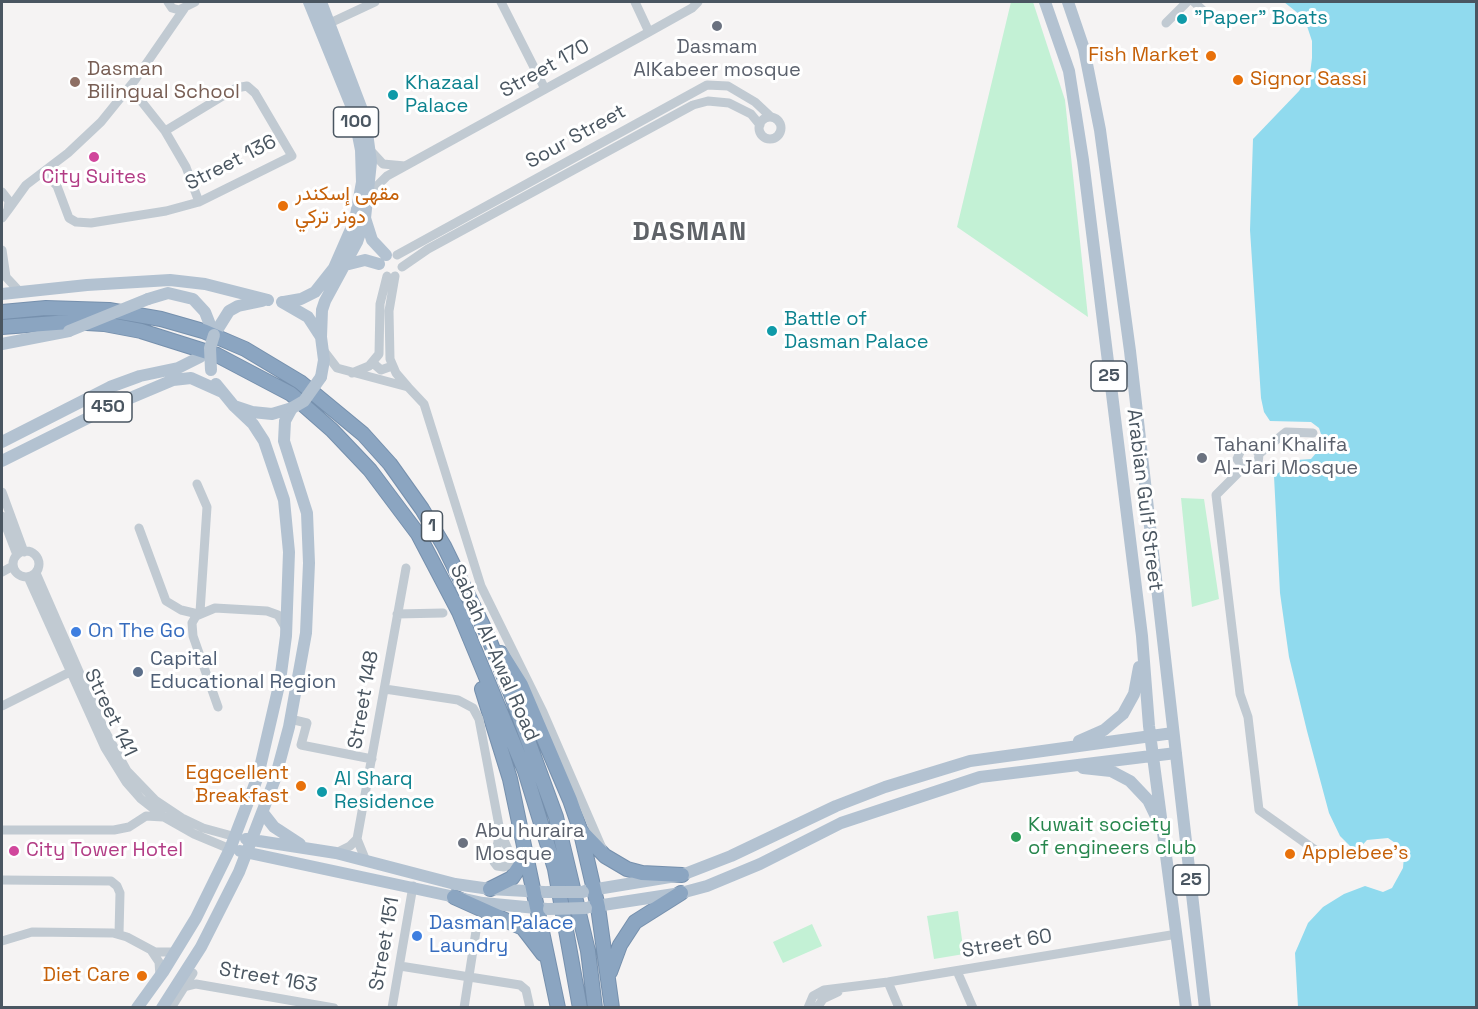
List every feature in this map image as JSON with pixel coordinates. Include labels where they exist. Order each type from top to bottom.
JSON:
[{"type":"highway","name":"Sabah Al-Awal Road","points":[[2,312],[77,308],[161,319],[211,334],[282,370],[319,395],[363,434],[400,478],[444,546],[486,632],[556,817],[588,951],[595,1008]]},
{"type":"highway","name":"Sabah Al-Awal Road","points":[[2,327],[69,322],[104,324],[130,328],[217,355],[291,394],[332,430],[370,470],[418,534],[459,612],[525,771],[555,869],[580,1008]]},
{"type":"highway","points":[[459,612],[510,780],[525,845],[541,892],[548,964],[558,1008]]},
{"type":"highway","points":[[486,632],[521,686],[579,827],[592,907],[609,974],[612,1008]]},
{"type":"highway","points":[[579,827],[584,817],[583,807]]},
{"type":"highway","points":[[579,827],[605,856],[627,869],[642,873],[682,875]]},
{"type":"highway","points":[[489,889],[505,883],[518,871],[525,845]]},
{"type":"highway","points":[[609,974],[620,945],[635,922],[681,893]]},
{"type":"highway","points":[[454,897],[523,928],[537,943],[548,964]]},
{"type":"main road","name":"100","points":[[234,406],[220,391],[211,370],[210,348],[214,335],[224,318],[238,306],[268,300],[284,302],[301,299],[315,292],[334,268],[355,220],[362,182],[360,138],[353,110],[309,2]]},
{"type":"main road","name":"100","points":[[292,408],[304,400],[321,377],[322,310],[365,218],[369,194],[370,150],[366,118],[321,2]]},
{"type":"main road","name":"Arabian Gulf Street","points":[[1045,2],[1069,72],[1083,160],[1142,636],[1153,755],[1166,839],[1186,1008]]},
{"type":"main road","name":"Arabian Gulf Street","points":[[1068,2],[1089,73],[1104,158],[1133,371],[1203,1008]]},
{"type":"main road","points":[[1083,160],[1091,151],[1099,152],[1104,158]]},
{"type":"main road","points":[[365,218],[372,240],[387,258]]},
{"type":"main road","points":[[345,265],[387,258]]},
{"type":"main road","points":[[2,294],[170,280],[205,284],[268,300]]},
{"type":"main road","points":[[2,344],[69,331],[168,293],[193,299],[205,312],[214,335]]},
{"type":"main road","name":"100","points":[[284,302],[308,317],[322,344]]},
{"type":"main road","name":"450","points":[[2,442],[120,382],[178,368],[200,357],[210,348]]},
{"type":"main road","name":"450","points":[[2,461],[116,404],[173,380],[191,378],[220,391]]},
{"type":"main road","points":[[234,406],[252,412],[272,414],[292,408]]},
{"type":"main road","points":[[137,1008],[176,952],[196,918],[236,837],[264,755],[278,694],[286,636],[288,531],[278,479],[264,441],[253,424],[234,406]]},
{"type":"main road","points":[[162,1008],[193,967],[253,840],[280,761],[290,720],[306,633],[309,562],[307,513],[284,441],[285,421],[292,408]]},
{"type":"main road","points":[[2,447],[18,439],[35,425]]},
{"type":"main road","points":[[1050,749],[1104,730],[1124,714],[1137,682],[1142,636]]},
{"type":"main road","points":[[236,837],[336,853],[455,884],[489,889],[541,892],[589,891],[682,875],[731,856],[836,806],[885,787],[970,761],[1173,733]]},
{"type":"main road","points":[[1046,767],[1051,766],[1055,758],[1050,749]]},
{"type":"main road","points":[[230,849],[413,886],[454,897],[544,909],[592,907],[681,893],[707,886],[760,864],[841,823],[980,777],[1061,765],[1176,753]]},
{"type":"main road","points":[[1061,765],[1111,771],[1124,777],[1148,800],[1166,839]]},
{"type":"main road","points":[[263,813],[274,827],[309,849]]},
{"type":"main road","points":[[196,918],[203,915],[210,918],[211,928]]},
{"type":"main road","points":[[1183,980],[1189,972],[1197,975],[1203,1008]]},
{"type":"street","points":[[2,223],[26,185],[90,134],[130,87],[184,9],[195,2]]},
{"type":"street","points":[[330,23],[375,2]]},
{"type":"street","points":[[501,2],[545,89]]},
{"type":"street","points":[[635,2],[649,32]]},
{"type":"street","name":"Street 170","points":[[369,194],[383,179],[649,32],[698,2]]},
{"type":"street","points":[[1166,23],[1187,2]]},
{"type":"street","points":[[1194,2],[1209,16]]},
{"type":"street","points":[[168,3],[174,9],[184,9]]},
{"type":"street","points":[[168,3],[171,30]]},
{"type":"street","name":"Sour Street","points":[[387,258],[707,85],[728,86],[755,102],[771,117]]},
{"type":"street","name":"Street 136","points":[[44,172],[59,191],[67,215],[76,222],[91,223],[199,202],[292,156],[255,93],[247,86],[236,88],[165,131]]},
{"type":"street","points":[[130,87],[165,131],[186,167],[199,202]]},
{"type":"street","name":"Sour Street","points":[[391,276],[428,249],[698,103],[729,103],[751,114],[760,125]]},
{"type":"street","points":[[771,117],[778,120],[781,133],[777,138],[768,139],[763,136],[760,125],[764,119],[771,117]]},
{"type":"street","points":[[370,150],[383,164],[407,165]]},
{"type":"street","points":[[6,214],[9,201],[2,192],[26,185]]},
{"type":"street","points":[[2,250],[6,277],[2,287]]},
{"type":"street","points":[[391,276],[381,272],[387,258],[402,260],[402,267]]},
{"type":"street","points":[[352,373],[373,363],[381,348],[380,304],[391,276]]},
{"type":"street","points":[[391,276],[389,311],[392,366],[424,404],[481,586],[543,712],[605,856]]},
{"type":"street","points":[[6,277],[20,291]]},
{"type":"street","points":[[322,344],[332,363],[352,373],[408,387]]},
{"type":"street","points":[[373,363],[381,370],[392,366]]},
{"type":"street","points":[[1313,433],[1286,432],[1259,454],[1258,464],[1254,468],[1243,468],[1216,495],[1240,694],[1248,717],[1259,810],[1318,852]]},
{"type":"street","points":[[1243,468],[1237,459],[1241,450],[1251,447],[1259,454]]},
{"type":"street","points":[[197,484],[207,507],[199,613],[192,623],[193,636],[218,707]]},
{"type":"street","points":[[2,492],[20,554],[13,566],[2,572]]},
{"type":"street","points":[[2,516],[20,554]]},
{"type":"street","points":[[140,528],[166,601],[181,610],[199,613],[215,608],[267,611],[281,618],[286,636]]},
{"type":"street","points":[[13,566],[18,575],[32,575],[39,564],[36,556],[20,554]]},
{"type":"street","name":"Street 148","points":[[357,839],[406,567]]},
{"type":"street","name":"Street 141","points":[[32,575],[70,672],[118,771],[141,799],[164,817],[194,834],[230,849]]},
{"type":"street","name":"Street 141","points":[[32,575],[105,731],[128,771],[155,800],[182,818],[203,828],[236,837]]},
{"type":"street","points":[[267,611],[281,605],[287,596]]},
{"type":"street","points":[[397,614],[443,613]]},
{"type":"street","points":[[2,706],[70,672]]},
{"type":"street","points":[[385,689],[458,700],[473,708],[479,719],[500,831]]},
{"type":"street","points":[[290,720],[307,723],[302,745],[372,759]]},
{"type":"street","points":[[141,799],[144,810],[142,818]]},
{"type":"street","points":[[2,830],[114,830],[129,827],[142,818],[152,815],[164,817]]},
{"type":"street","points":[[336,853],[346,849],[357,839],[366,861]]},
{"type":"street","points":[[2,880],[111,881],[120,893],[119,934]]},
{"type":"street","name":"Street 151","points":[[392,1008],[413,886]]},
{"type":"street","points":[[2,941],[32,932],[119,934],[163,954],[176,952]]},
{"type":"street","points":[[464,1008],[476,932]]},
{"type":"street","name":"Street 60","points":[[808,1008],[816,993],[829,989],[888,982],[1177,934]]},
{"type":"street","points":[[151,950],[159,962],[160,976]]},
{"type":"street","points":[[400,966],[520,985],[526,990],[530,1008]]},
{"type":"street","points":[[171,1008],[193,967]]},
{"type":"street","name":"Street 163","points":[[193,967],[196,984]]},
{"type":"street","points":[[957,971],[974,1008]]},
{"type":"street","points":[[888,982],[899,1008]]},
{"type":"street","name":"Street 163","points":[[184,987],[196,984],[288,1004],[334,1008]]},
{"type":"street","points":[[817,1008],[823,999],[843,989]]},
{"type":"green space","points":[[1011,2],[1033,2],[1065,100],[1088,317],[957,227]]},
{"type":"green space","points":[[1181,498],[1204,499],[1219,599],[1192,607]]},
{"type":"green space","points":[[958,911],[964,954],[934,959],[927,916]]},
{"type":"green space","points":[[812,924],[822,946],[783,963],[773,942]]},
{"type":"water","points":[[1284,2],[1476,2],[1476,1007],[1298,1007],[1295,953],[1308,923],[1323,907],[1344,894],[1365,886],[1383,892],[1392,888],[1403,868],[1404,856],[1398,845],[1388,838],[1367,840],[1356,852],[1340,836],[1329,813],[1289,657],[1280,593],[1274,476],[1297,460],[1311,459],[1322,446],[1319,428],[1311,422],[1270,421],[1264,412],[1261,398],[1250,230],[1253,139],[1299,91],[1310,74],[1312,58],[1312,41],[1307,26],[1299,14]]},
{"type":"place","name":"\"Paper\" Boats","points":[[1182,19]]},
{"type":"place","name":"Dasmam AlKabeer mosque","points":[[717,26]]},
{"type":"place","name":"Fish Market","points":[[1211,56]]},
{"type":"place","name":"Signor Sassi","points":[[1238,80]]},
{"type":"place","name":"Dasman Bilingual School","points":[[75,82]]},
{"type":"place","name":"Khazaal Palace","points":[[393,95]]},
{"type":"place","name":"City Suites","points":[[94,157]]},
{"type":"place","name":"مقهى إسكندر دونر تركي","points":[[283,206]]},
{"type":"place","name":"Battle of Dasman Palace","points":[[772,331]]},
{"type":"place","name":"Tahani Khalifa Al-Jari Mosque","points":[[1202,458]]},
{"type":"place","name":"On The Go","points":[[76,632]]},
{"type":"place","name":"Capital Educational Region","points":[[138,672]]},
{"type":"place","name":"Eggcellent Breakfast","points":[[301,786]]},
{"type":"place","name":"Al Sharq Residence","points":[[322,792]]},
{"type":"place","name":"Kuwait society of engineers club","points":[[1016,837]]},
{"type":"place","name":"Abu huraira Mosque","points":[[463,843]]},
{"type":"place","name":"City Tower Hotel","points":[[14,851]]},
{"type":"place","name":"Applebee's","points":[[1290,854]]},
{"type":"place","name":"Dasman Palace Laundry","points":[[417,936]]},
{"type":"place","name":"Diet Care","points":[[142,976]]},
{"type":"district","name":"DASMAN","points":[[690,233]]}]
